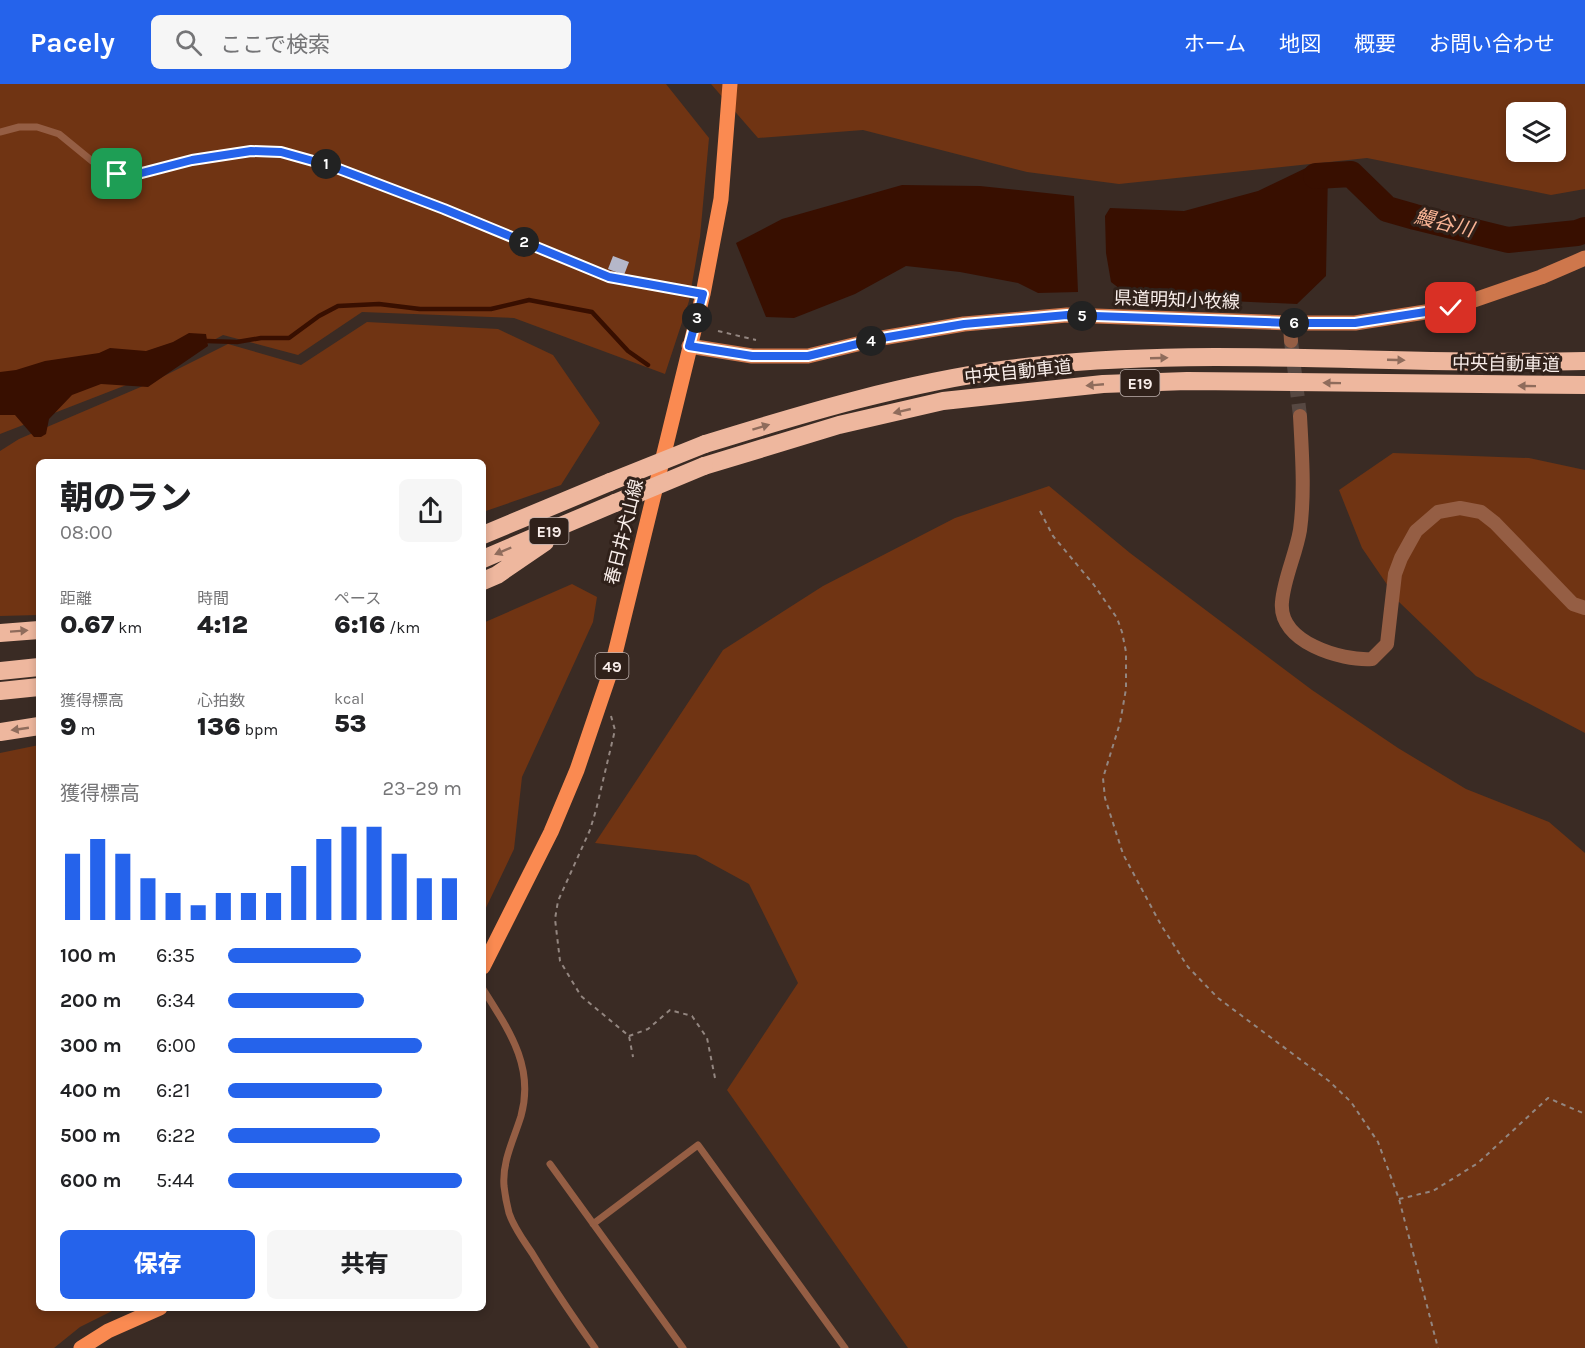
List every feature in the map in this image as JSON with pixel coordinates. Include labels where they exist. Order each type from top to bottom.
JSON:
[{"type":"highway","name":"中央自動車道","points":[[486,534],[705,444],[825,407],[927,382],[1010,369],[1185,357],[1585,361]]},
{"type":"highway","name":"中央自動車道","points":[[486,558],[704,466],[839,425],[943,401],[1092,385],[1187,381],[1585,385]]},
{"type":"highway","points":[[486,520],[586,478],[606,484]]},
{"type":"highway","points":[[486,580],[497,575],[573,521]]},
{"type":"highway","points":[[0,633],[36,630]]},
{"type":"highway","points":[[0,671],[36,667]]},
{"type":"highway","points":[[0,691],[36,687]]},
{"type":"highway","points":[[0,732],[36,726]]},
{"type":"main road","name":"春日井犬山線","points":[[486,961],[551,832],[577,770],[611,670],[703,294],[721,199],[730,84]]},
{"type":"main road","name":"県道明知小牧線","points":[[689,346],[752,356],[808,356],[882,338],[964,324],[1067,315],[1290,323],[1355,323],[1451,308],[1542,277],[1585,258]]},
{"type":"main road","points":[[81,1348],[108,1331],[153,1311]]},
{"type":"street","points":[[1290,323],[1291,341]]},
{"type":"street","points":[[1300,416],[1303,463],[1300,531],[1281,603],[1284,619],[1299,638],[1329,653],[1355,660],[1372,659],[1387,644],[1395,574],[1416,531],[1438,512],[1460,508],[1481,512],[1495,523],[1573,604],[1585,608]]},
{"type":"lane","points":[[0,132],[19,127],[37,127],[59,134],[92,161],[117,174],[134,175],[192,160],[251,151],[281,152],[331,166],[444,209],[609,277],[703,294]]},
{"type":"lane","points":[[486,994],[512,1035],[523,1067],[525,1096],[521,1115],[507,1153],[504,1185],[509,1213],[516,1229],[557,1295],[595,1348]]},
{"type":"lane","points":[[593,1224],[698,1145],[845,1348]]},
{"type":"lane","points":[[550,1164],[682,1348]]},
{"type":"path","points":[[1040,511],[1053,536],[1094,585],[1117,618],[1122,632],[1126,652],[1126,689],[1120,723],[1103,778],[1105,798],[1123,854],[1161,925],[1188,967],[1218,998],[1329,1081],[1351,1102],[1378,1142],[1399,1199],[1438,1348]]},
{"type":"path","points":[[597,712],[611,716],[615,730],[591,830],[558,901],[555,919],[560,961],[581,996],[629,1036],[633,1057]]},
{"type":"path","points":[[629,1036],[648,1029],[670,1010],[692,1016],[707,1038],[715,1078]]},
{"type":"path","points":[[1399,1199],[1433,1191],[1478,1163],[1548,1098],[1585,1114]]},
{"type":"shaded area","points":[[0,84],[666,84],[709,138],[700,237],[689,301],[665,374],[514,318],[362,312],[298,355],[223,335],[147,377],[0,434]]},
{"type":"shaded area","points":[[711,84],[1585,84],[1585,189],[1551,195],[1367,158],[1119,184],[1027,172],[863,130],[758,138]]},
{"type":"shaded area","points":[[1308,167],[1328,170],[1326,276],[1297,304],[1230,301],[1198,290],[1171,299],[1163,299],[1124,292],[1111,282],[1106,253],[1105,216],[1110,208],[1184,211],[1258,191]]},
{"type":"shaded area","points":[[902,185],[980,186],[1074,196],[1078,292],[1038,293],[1018,283],[960,272],[906,266],[855,294],[794,318],[766,317],[736,243],[782,219]]},
{"type":"shaded area","points":[[367,322],[498,329],[553,355],[600,423],[561,485],[486,511],[486,459],[36,459],[36,615],[0,616],[0,451],[19,439],[150,383],[228,344],[301,365]]},
{"type":"shaded area","points":[[189,333],[206,334],[208,346],[148,387],[101,384],[72,395],[49,419],[46,434],[41,437],[34,437],[15,415],[0,415],[0,372],[16,370],[45,361],[99,353],[110,348],[146,351],[173,342]]},
{"type":"shaded area","points":[[1393,453],[1529,458],[1585,470],[1585,733],[1476,676],[1399,602],[1362,548],[1339,490]]},
{"type":"shaded area","points":[[1049,486],[1130,553],[1312,690],[1398,748],[1466,789],[1549,822],[1585,853],[1585,1348],[908,1348],[727,1090],[798,983],[749,884],[696,855],[595,843],[723,650],[823,586],[955,518]]},
{"type":"shaded area","points":[[572,584],[597,597],[593,622],[522,777],[514,849],[486,908],[486,622]]},
{"type":"shaded area","points":[[36,746],[36,1311],[112,1311],[80,1327],[54,1348],[0,1348],[0,753]]},
{"type":"building","points":[[613,256],[629,262],[624,275],[608,269]]},
{"type":"waterway","name":"鰻谷川","points":[[1316,176],[1351,174],[1387,209],[1508,240],[1577,233],[1585,230]]},
{"type":"waterway","points":[[207,341],[237,342],[261,338],[289,338],[319,316],[338,306],[379,304],[420,309],[491,309],[529,300],[592,312],[628,351],[648,365]]},
{"type":"tunnel","points":[[1291,341],[1300,416]]},
{"type":"route","points":[[117,174],[134,175],[192,160],[251,151],[281,152],[331,166],[444,209],[609,277],[703,294],[689,346],[752,356],[808,356],[882,338],[964,324],[1067,315],[1290,323],[1355,323],[1451,308]]}]
